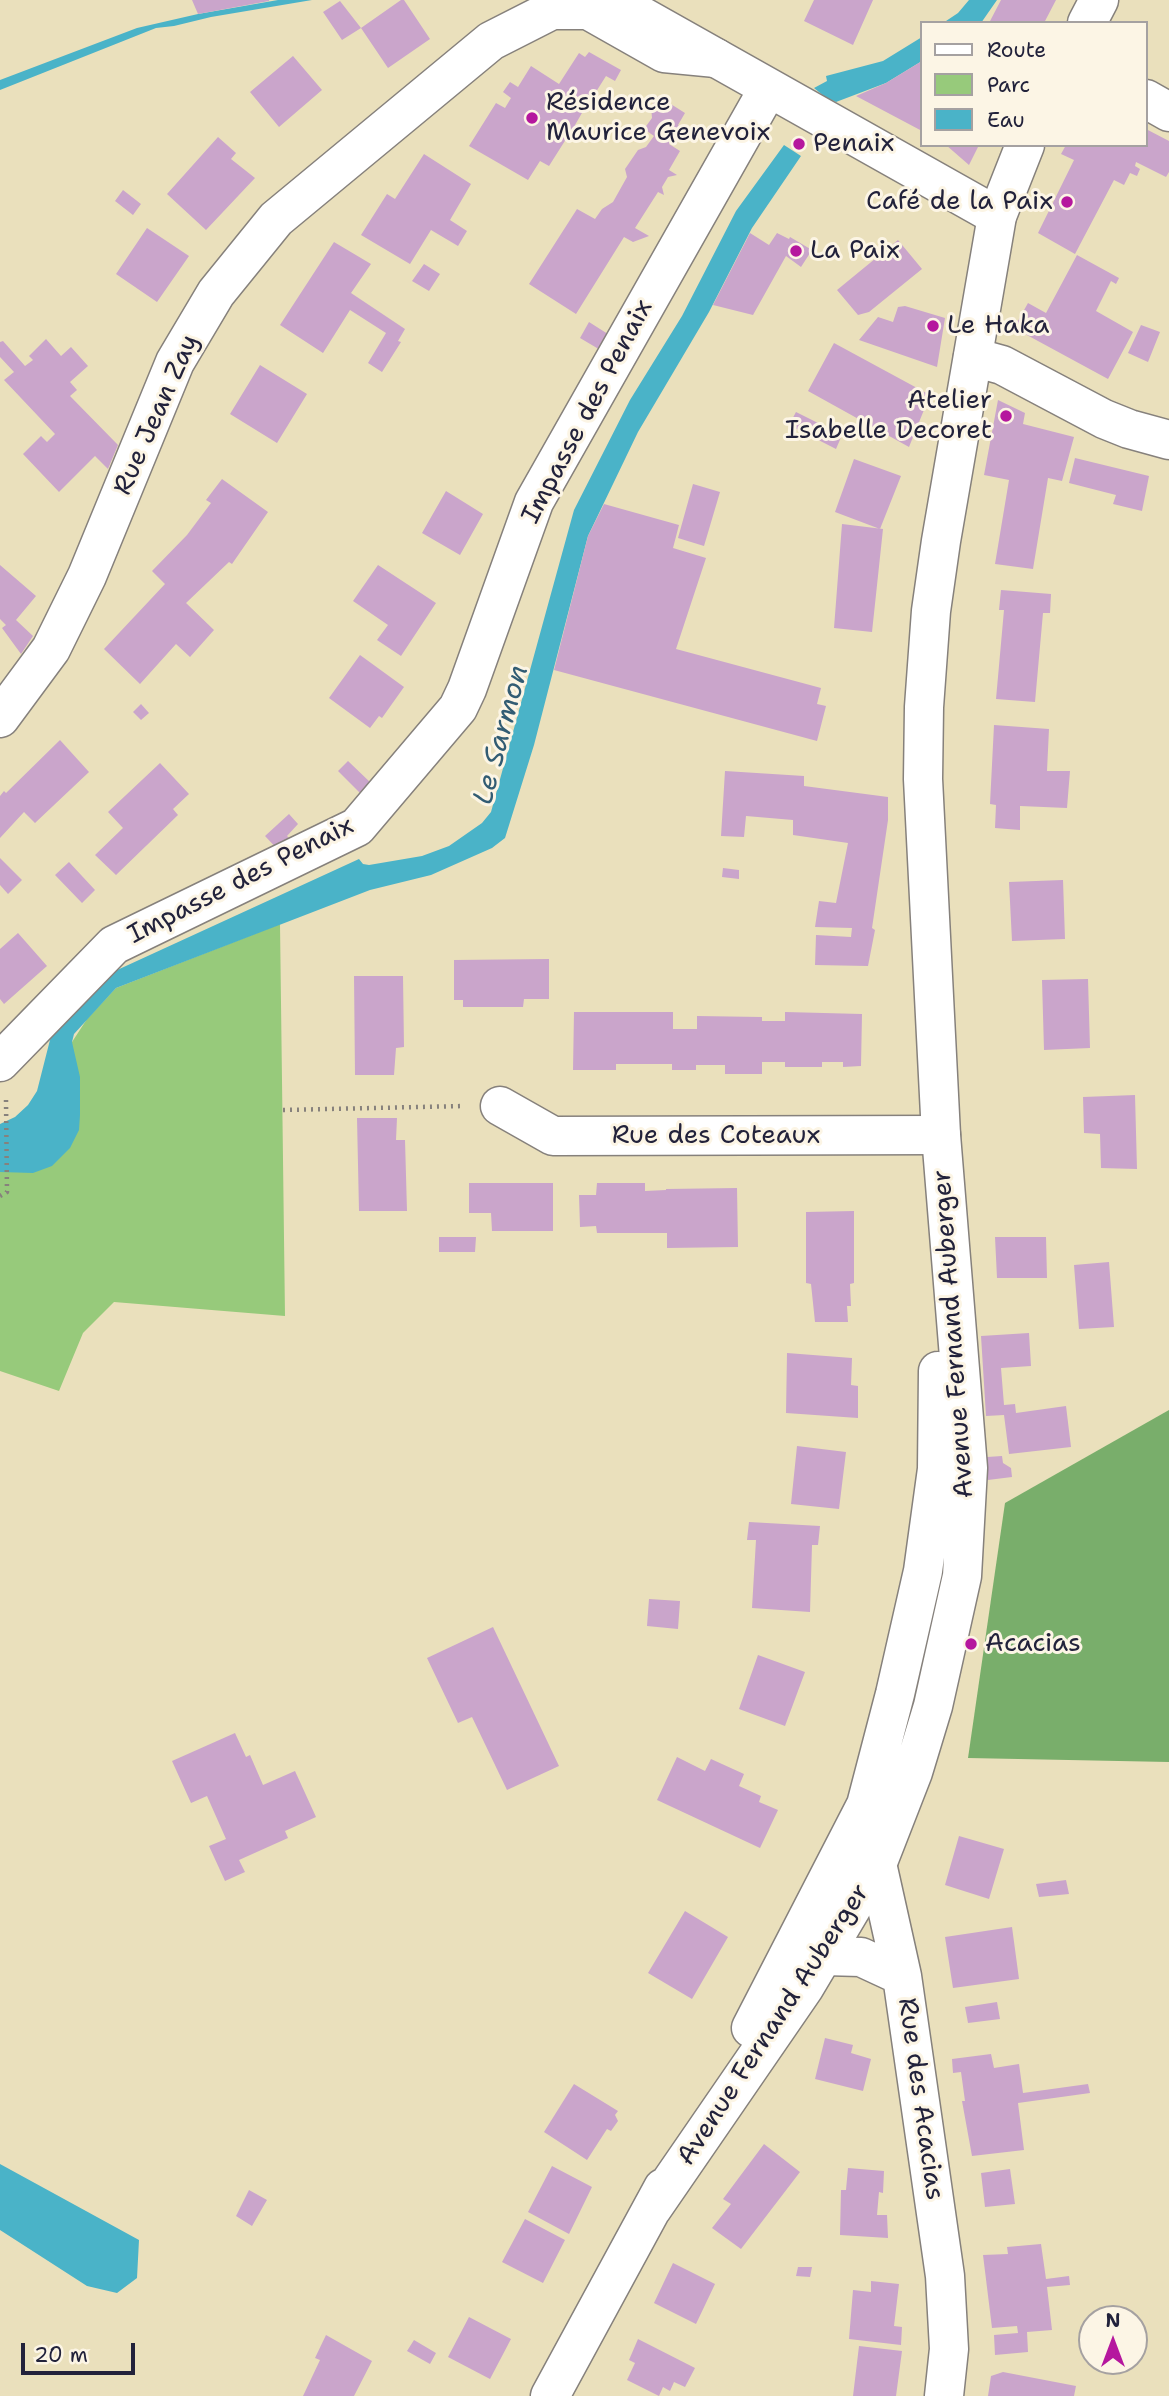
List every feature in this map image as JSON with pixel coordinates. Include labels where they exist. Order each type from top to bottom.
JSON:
[{"type":"street","name":"Rue Jean Zay","points":[[491,41],[512,0]]},
{"type":"street","points":[[613,0],[997,216]]},
{"type":"street","points":[[1088,21],[1099,0]]},
{"type":"street","name":"Rue Jean Zay","points":[[0,718],[51,649],[87,576],[175,362],[216,293],[276,219],[491,41],[551,10],[588,10],[664,53],[716,58]]},
{"type":"street","name":"Impasse des Penaix","points":[[3,1060],[114,945],[358,827],[458,708],[534,502],[768,89]]},
{"type":"street","points":[[1148,100],[1169,112]]},
{"type":"street","name":"Avenue Fernand Auberger","points":[[652,2209],[804,1988],[876,1867],[913,1772],[933,1706],[962,1576],[968,1468],[941,1135],[923,779],[924,707],[936,575],[997,216],[1024,147]]},
{"type":"street","points":[[973,357],[1002,365],[1104,419],[1169,440]]},
{"type":"street","name":"Rue des Coteaux","points":[[500,1106],[553,1136],[941,1135]]},
{"type":"street","name":"Avenue Fernand Auberger","points":[[550,2396],[779,1976],[866,1805],[923,1571],[937,1469],[941,1135]]},
{"type":"street","name":"Rue des Acacias","points":[[866,1805],[876,1867],[902,1976],[945,2276],[949,2350],[944,2396]]},
{"type":"street","points":[[824,1956],[862,1957],[902,1976]]},
{"type":"path","points":[[0,1196],[7,1192],[3,1060]]},
{"type":"path","points":[[283,1110],[500,1106]]},
{"type":"green space","points":[[280,924],[285,1316],[114,1302],[83,1333],[59,1391],[0,1371],[0,1161],[72,1042],[87,1019],[116,988]]},
{"type":"green space","points":[[1169,1410],[1169,1762],[968,1758],[1005,1503]]},
{"type":"water","points":[[278,0],[312,0],[156,28],[0,90],[0,80],[137,28]]},
{"type":"water","points":[[969,0],[997,0],[982,21],[946,21],[958,13]]},
{"type":"water","points":[[920,38],[920,62],[886,83],[836,102],[814,88],[827,81],[826,76],[883,61]]},
{"type":"water","points":[[784,145],[801,156],[752,228],[709,312],[638,432],[588,536],[534,745],[505,838],[492,848],[431,875],[370,890],[116,988],[74,1034],[72,1042],[80,1077],[80,1115],[79,1130],[70,1148],[52,1166],[33,1173],[0,1172],[0,1124],[15,1117],[28,1105],[37,1091],[51,1036],[115,971],[359,859],[363,864],[369,865],[422,856],[449,846],[482,823],[491,812],[574,510],[630,400],[682,316],[736,211]]},
{"type":"water","points":[[0,2164],[139,2240],[137,2278],[117,2293],[87,2286],[0,2230]]},
{"type":"building","points":[[192,0],[269,0],[269,1],[198,14]]},
{"type":"building","points":[[404,0],[430,39],[388,68],[361,28]]},
{"type":"building","points":[[814,0],[873,0],[853,45],[804,21]]},
{"type":"building","points":[[1001,0],[1056,0],[1045,21],[990,21]]},
{"type":"building","points":[[340,1],[361,28],[342,40],[323,12]]},
{"type":"building","name":"Résidence Maurice Genevoix","points":[[589,52],[621,70],[615,81],[606,76],[594,95],[602,100],[595,112],[586,106],[575,125],[584,131],[577,142],[568,136],[549,166],[540,161],[528,180],[469,146],[496,103],[505,108],[511,98],[503,92],[510,82],[518,87],[531,66],[559,84],[579,53],[585,57]]},
{"type":"building","points":[[293,56],[322,90],[279,127],[250,92]]},
{"type":"building","points":[[920,62],[920,130],[856,96],[886,83]]},
{"type":"building","points":[[658,96],[685,113],[678,125],[683,129],[677,131],[669,144],[680,151],[669,170],[677,175],[668,177],[662,187],[664,195],[658,192],[635,228],[649,236],[633,242],[624,237],[576,314],[529,284],[577,209],[595,219],[602,209],[613,202],[627,177],[625,169],[638,150],[646,147],[654,136],[644,129],[652,118],[651,106]]},
{"type":"building","points":[[1148,130],[1169,141],[1169,172],[1166,177],[1136,162],[1135,166],[1140,169],[1137,176],[1130,173],[1124,185],[1114,180],[1075,254],[1038,233],[1074,160],[1061,154],[1065,147],[1148,147]]},
{"type":"building","points":[[218,137],[236,153],[231,159],[255,178],[206,230],[167,194]]},
{"type":"building","points":[[948,147],[978,147],[969,165]]},
{"type":"building","points":[[424,154],[471,184],[450,220],[467,231],[458,246],[431,230],[410,264],[361,235],[387,194],[395,199]]},
{"type":"building","points":[[123,190],[141,204],[133,215],[115,201]]},
{"type":"building","points":[[147,228],[189,256],[157,302],[116,274]]},
{"type":"building","points":[[750,233],[769,245],[777,233],[812,250],[801,267],[786,256],[753,315],[713,305]]},
{"type":"building","points":[[898,240],[922,269],[869,312],[858,315],[837,290]]},
{"type":"building","points":[[334,242],[371,264],[351,293],[405,329],[398,341],[401,342],[382,372],[368,363],[386,333],[350,310],[323,353],[280,325]]},
{"type":"building","points":[[1077,255],[1119,278],[1116,284],[1111,281],[1096,311],[1133,332],[1108,379],[1014,328],[1028,303],[1046,313]]},
{"type":"building","points":[[424,264],[440,274],[429,291],[412,281]]},
{"type":"building","points":[[905,306],[945,318],[937,367],[859,340],[878,317],[893,322],[898,307]]},
{"type":"building","points":[[589,322],[611,336],[602,351],[580,338]]},
{"type":"building","points":[[1141,325],[1160,332],[1148,362],[1128,353]]},
{"type":"building","points":[[46,339],[61,356],[71,347],[88,366],[70,382],[77,390],[70,396],[118,445],[108,469],[95,456],[59,492],[23,454],[41,436],[47,442],[55,434],[4,380],[14,372],[0,357],[0,342],[3,341],[25,366],[33,360],[29,356]]},
{"type":"building","points":[[834,343],[930,395],[909,447],[808,391]]},
{"type":"building","points":[[260,365],[307,394],[277,443],[230,414]]},
{"type":"building","points":[[998,400],[1025,413],[1023,424],[1074,437],[1062,481],[1048,478],[1033,569],[995,564],[1009,480],[984,475]]},
{"type":"building","points":[[796,412],[842,435],[836,449],[789,425]]},
{"type":"building","points":[[1075,458],[1149,476],[1142,511],[1113,504],[1116,495],[1069,483]]},
{"type":"building","points":[[854,459],[901,476],[880,529],[835,512]]},
{"type":"building","points":[[222,479],[268,512],[232,564],[229,562],[186,603],[214,630],[190,657],[176,644],[140,684],[104,649],[165,584],[152,571],[187,535],[211,503],[206,500]]},
{"type":"building","points":[[693,484],[720,492],[704,546],[678,538]]},
{"type":"building","points":[[446,491],[483,514],[460,555],[422,533]]},
{"type":"building","points":[[604,504],[679,525],[673,548],[706,558],[676,649],[821,688],[817,704],[826,706],[817,741],[554,670],[588,536]]},
{"type":"building","points":[[842,524],[883,529],[872,632],[834,628]]},
{"type":"building","points":[[0,565],[36,596],[16,620],[33,636],[21,654],[2,628],[6,625],[0,619]]},
{"type":"building","points":[[378,565],[436,603],[401,656],[377,640],[388,625],[353,601]]},
{"type":"building","points":[[1001,590],[1051,594],[1050,613],[1043,613],[1035,702],[996,699],[1004,610],[999,610]]},
{"type":"building","points":[[360,655],[404,687],[382,718],[379,716],[370,728],[329,698]]},
{"type":"building","points":[[141,704],[149,713],[141,720],[133,712]]},
{"type":"building","points":[[994,725],[1049,729],[1047,771],[1070,771],[1067,808],[1020,806],[1020,830],[995,828],[996,805],[990,804]]},
{"type":"building","points":[[60,740],[89,772],[35,823],[24,812],[0,838],[0,796]]},
{"type":"building","points":[[348,761],[372,784],[362,795],[338,771]]},
{"type":"building","points":[[160,763],[189,794],[173,809],[178,815],[116,875],[95,855],[123,828],[108,812]]},
{"type":"building","points":[[725,771],[804,776],[804,786],[888,797],[888,820],[872,928],[875,930],[868,966],[815,965],[816,935],[851,937],[852,928],[815,927],[819,901],[836,903],[848,843],[793,835],[793,820],[746,816],[744,837],[721,836]]},
{"type":"building","points":[[289,814],[298,824],[287,836],[294,843],[280,852],[265,836]]},
{"type":"building","points":[[0,858],[22,880],[8,894],[0,885]]},
{"type":"building","points":[[69,862],[95,890],[82,903],[55,875]]},
{"type":"building","points":[[723,868],[739,870],[739,879],[722,877]]},
{"type":"building","points":[[1063,880],[1065,939],[1012,941],[1009,882]]},
{"type":"building","points":[[18,933],[47,966],[4,1004],[0,999],[0,949]]},
{"type":"building","points":[[549,959],[549,999],[524,999],[523,1007],[463,1007],[463,1000],[454,1000],[454,960]]},
{"type":"building","points":[[354,976],[403,976],[404,1047],[396,1048],[394,1075],[355,1075]]},
{"type":"building","points":[[1088,979],[1090,1048],[1044,1050],[1042,980]]},
{"type":"building","points":[[574,1012],[673,1012],[673,1029],[697,1029],[697,1016],[762,1017],[762,1021],[785,1021],[785,1012],[862,1014],[861,1066],[843,1067],[843,1062],[822,1062],[822,1067],[785,1067],[785,1062],[762,1062],[762,1074],[725,1074],[725,1065],[696,1065],[696,1070],[672,1070],[672,1064],[616,1064],[616,1070],[573,1070]]},
{"type":"building","points":[[1135,1095],[1137,1169],[1101,1168],[1100,1134],[1084,1133],[1083,1097]]},
{"type":"building","points":[[357,1118],[397,1118],[396,1140],[405,1140],[407,1211],[359,1211]]},
{"type":"building","points":[[469,1183],[553,1183],[553,1231],[492,1231],[491,1213],[469,1213]]},
{"type":"building","points":[[597,1183],[645,1183],[645,1191],[737,1188],[738,1247],[667,1248],[667,1233],[597,1233],[596,1226],[580,1227],[579,1195],[596,1195]]},
{"type":"building","points":[[854,1211],[854,1283],[850,1284],[851,1306],[847,1306],[848,1322],[815,1322],[811,1284],[806,1283],[806,1212]]},
{"type":"building","points":[[439,1237],[476,1237],[475,1252],[439,1252]]},
{"type":"building","points":[[995,1237],[1046,1237],[1047,1278],[997,1278]]},
{"type":"building","points":[[1109,1262],[1114,1327],[1079,1329],[1074,1265]]},
{"type":"building","points":[[1029,1333],[1031,1366],[1001,1368],[1004,1405],[1015,1404],[1016,1413],[1066,1406],[1071,1447],[1009,1454],[1004,1415],[986,1416],[981,1336]]},
{"type":"building","points":[[787,1353],[852,1358],[851,1385],[858,1386],[858,1418],[786,1413]]},
{"type":"building","points":[[797,1446],[846,1452],[839,1509],[791,1504]]},
{"type":"building","points":[[1002,1456],[1003,1463],[1011,1468],[1012,1477],[988,1480],[987,1457]]},
{"type":"building","points":[[749,1522],[820,1526],[818,1545],[812,1545],[810,1612],[752,1608],[756,1540],[747,1540]]},
{"type":"building","points":[[649,1599],[680,1601],[678,1629],[647,1626]]},
{"type":"building","points":[[493,1627],[559,1766],[507,1790],[472,1717],[458,1723],[427,1658]]},
{"type":"building","points":[[758,1655],[805,1672],[785,1726],[739,1709]]},
{"type":"building","points":[[235,1733],[246,1757],[250,1755],[263,1785],[295,1771],[316,1817],[285,1831],[288,1838],[239,1860],[245,1872],[225,1881],[209,1846],[226,1839],[207,1796],[191,1803],[172,1761]]},
{"type":"building","points":[[677,1757],[705,1771],[711,1759],[744,1774],[739,1786],[761,1796],[759,1802],[778,1810],[760,1848],[657,1800]]},
{"type":"building","points":[[959,1836],[1004,1849],[989,1899],[945,1885]]},
{"type":"building","points":[[1066,1880],[1069,1894],[1039,1897],[1036,1884]]},
{"type":"building","points":[[685,1911],[728,1937],[692,1999],[648,1973]]},
{"type":"building","points":[[1012,1927],[1019,1979],[953,1988],[945,1937]]},
{"type":"building","points":[[997,2002],[1000,2019],[968,2023],[965,2007]]},
{"type":"building","points":[[825,2038],[853,2045],[851,2053],[871,2059],[863,2091],[815,2079]]},
{"type":"building","points":[[991,2054],[994,2068],[1019,2064],[1023,2093],[1088,2084],[1090,2093],[1018,2103],[1024,2150],[972,2156],[962,2101],[965,2101],[961,2072],[953,2073],[952,2059]]},
{"type":"building","points":[[574,2084],[618,2111],[615,2115],[618,2121],[611,2131],[607,2129],[587,2160],[544,2132]]},
{"type":"building","points":[[764,2144],[800,2172],[741,2249],[712,2228],[731,2204],[723,2199]]},
{"type":"building","points":[[552,2166],[592,2187],[569,2234],[528,2212]]},
{"type":"building","points":[[848,2168],[884,2171],[883,2193],[879,2192],[877,2215],[887,2215],[888,2238],[840,2235],[841,2190],[846,2190]]},
{"type":"building","points":[[1010,2169],[1015,2204],[985,2207],[981,2173]]},
{"type":"building","points":[[249,2190],[267,2200],[252,2226],[236,2216]]},
{"type":"building","points":[[525,2219],[565,2240],[543,2283],[502,2262]]},
{"type":"building","points":[[1041,2244],[1046,2279],[1069,2276],[1070,2285],[1047,2287],[1052,2330],[1027,2332],[1028,2352],[995,2355],[994,2335],[1018,2333],[1017,2326],[992,2328],[983,2255],[1008,2254],[1007,2247]]},
{"type":"building","points":[[673,2263],[715,2284],[696,2324],[654,2303]]},
{"type":"building","points":[[798,2267],[812,2267],[810,2277],[796,2276]]},
{"type":"building","points":[[871,2281],[899,2284],[894,2326],[902,2327],[901,2345],[849,2339],[853,2290],[871,2292]]},
{"type":"building","points":[[469,2317],[511,2339],[490,2379],[448,2357]]},
{"type":"building","points":[[326,2335],[372,2361],[354,2396],[303,2396],[320,2360],[315,2358]]},
{"type":"building","points":[[638,2339],[695,2368],[685,2387],[674,2382],[670,2391],[663,2387],[659,2396],[627,2380],[635,2363],[629,2360]]},
{"type":"building","points":[[414,2340],[436,2353],[430,2364],[407,2351]]},
{"type":"building","points":[[859,2346],[902,2351],[896,2396],[853,2396]]},
{"type":"building","points":[[1003,2372],[1076,2386],[1074,2396],[988,2396],[991,2376]]},
{"type":"place","name":"Résidence Maurice Genevoix","points":[[532,118]]},
{"type":"place","name":"Penaix","points":[[799,144]]},
{"type":"place","name":"Café de la Paix","points":[[1067,202]]},
{"type":"place","name":"La Paix","points":[[796,251]]},
{"type":"place","name":"Le Haka","points":[[933,326]]},
{"type":"place","name":"Atelier Isabelle Decoret","points":[[1006,416]]},
{"type":"place","name":"Acacias","points":[[971,1644]]},
{"type":"water label","name":"Le Sarmon","points":[[502,735]]}]
